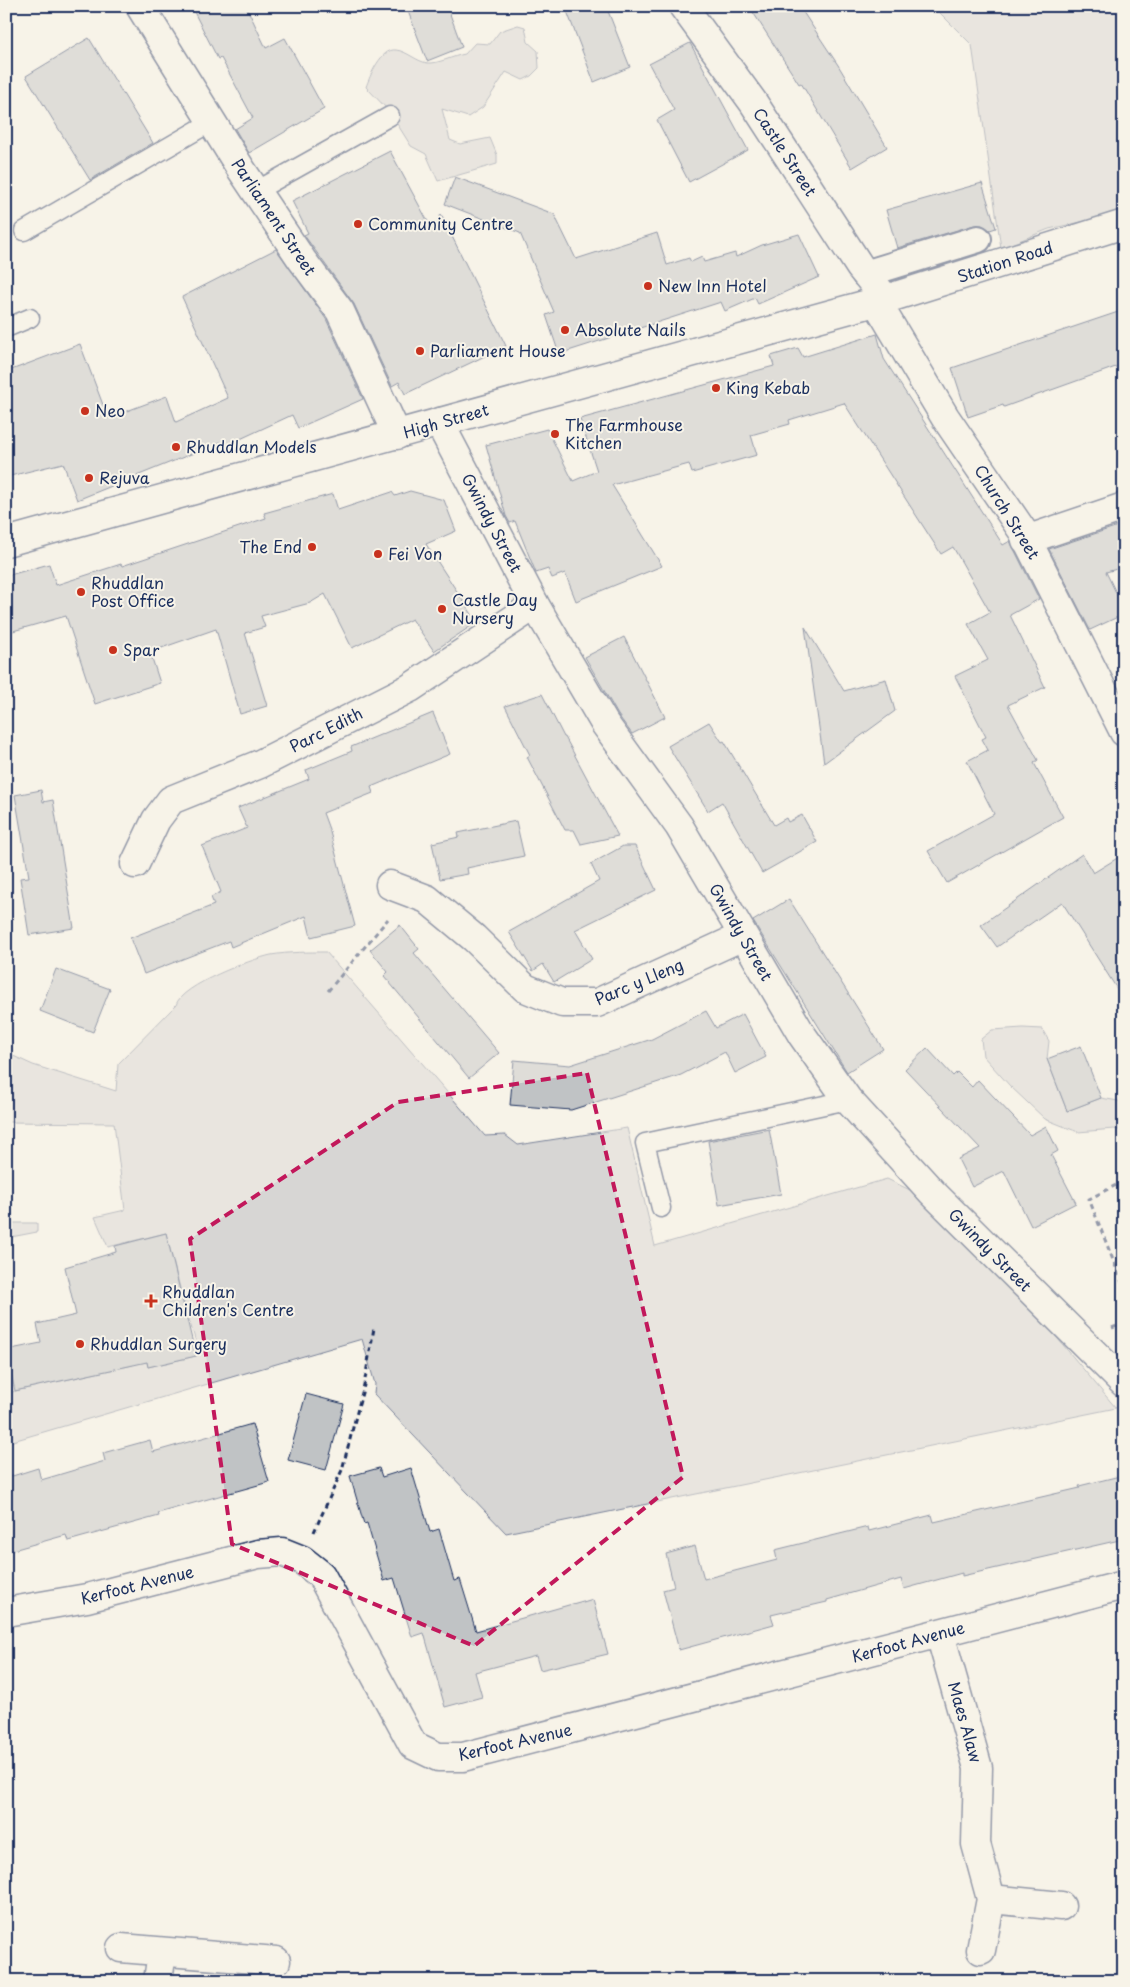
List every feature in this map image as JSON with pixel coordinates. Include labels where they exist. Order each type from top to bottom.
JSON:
[{"type":"street","name":"Parliament Street","points":[[140,6],[256,191],[302,260],[340,311],[397,435]]},
{"type":"street","name":"Castle Street","points":[[683,6],[752,102],[881,300]]},
{"type":"street","name":"Station Road","points":[[881,300],[1124,224]]},
{"type":"street","points":[[865,274],[978,240]]},
{"type":"street","name":"High Street","points":[[6,542],[881,300]]},
{"type":"street","name":"Church Street","points":[[881,300],[945,417],[1022,530],[1124,732]]},
{"type":"street","name":"Gwindy Street","points":[[439,422],[535,605],[605,724],[679,826],[802,1035],[848,1100],[932,1192],[1124,1383]]},
{"type":"street","points":[[1026,540],[1124,507]]},
{"type":"street","name":"Parc Edith","points":[[135,864],[156,820],[171,800],[260,764],[410,688],[535,605]]},
{"type":"street","name":"Parc y Lleng","points":[[390,885],[427,899],[474,938],[525,988],[562,1004],[597,1003],[743,936]]},
{"type":"street","name":"Kerfoot Avenue","points":[[6,1612],[88,1598],[258,1554],[282,1552],[302,1560],[320,1575],[413,1745],[438,1757],[463,1757],[1124,1585]]},
{"type":"street","name":"Maes Alaw","points":[[940,1634],[978,1768],[976,1844],[991,1899],[981,1950]]},
{"type":"street","points":[[991,1899],[1061,1906]]},
{"type":"street","points":[[121,1948],[276,1961]]},
{"type":"street","points":[[158,1981],[162,1952]]},
{"type":"lane","points":[[256,191],[390,116]]},
{"type":"lane","points":[[24,231],[211,122]]},
{"type":"lane","points":[[6,328],[30,318]]},
{"type":"lane","points":[[661,1208],[645,1143],[848,1100]]},
{"type":"path","points":[[328,991],[386,920],[401,909],[390,885]]},
{"type":"path","points":[[1124,1181],[1089,1199],[1124,1288]]},
{"type":"path","points":[[302,1560],[342,1470],[364,1385],[374,1328]]},
{"type":"highlighted area","points":[[587,1073],[683,1477],[474,1646],[232,1544],[190,1239],[398,1102]]},
{"type":"shaded area","points":[[933,6],[1124,6],[1124,210],[1104,217],[1049,229],[1001,248],[972,45]]},
{"type":"shaded area","points":[[518,25],[525,27],[528,42],[538,51],[539,68],[531,76],[523,80],[506,72],[483,107],[468,117],[442,109],[450,140],[460,144],[490,138],[497,155],[497,164],[438,181],[426,154],[411,146],[389,111],[366,87],[373,70],[381,58],[391,51],[400,51],[428,63],[436,62],[465,54],[475,43],[490,44],[500,31]]},
{"type":"shaded area","points":[[326,952],[485,1136],[505,1135],[518,1145],[627,1128],[655,1246],[887,1179],[910,1190],[1021,1295],[1116,1408],[506,1533],[374,1394],[375,1384],[362,1339],[6,1443],[6,1395],[15,1391],[133,1365],[133,1305],[148,1367],[200,1355],[183,1300],[166,1233],[108,1247],[95,1217],[125,1210],[114,1123],[6,1122],[6,1047],[9,1054],[33,1065],[116,1091],[118,1064],[190,989],[218,974],[262,957],[285,953]]},
{"type":"shaded area","points":[[1042,1029],[1049,1041],[1047,1059],[1067,1111],[1101,1098],[1124,1102],[1124,1131],[1114,1129],[1078,1132],[1045,1119],[1010,1086],[983,1056],[981,1039],[992,1030]]},
{"type":"shaded area","points":[[6,1223],[37,1223],[37,1232],[6,1238]]},
{"type":"building","points":[[191,6],[246,6],[266,48],[285,38],[324,109],[249,153],[235,129],[253,118],[221,58],[218,59]]},
{"type":"building","points":[[406,6],[447,6],[462,47],[427,61]]},
{"type":"building","points":[[565,6],[606,6],[630,67],[594,82]]},
{"type":"building","points":[[749,6],[799,6],[838,65],[887,147],[852,168],[801,83],[799,84]]},
{"type":"building","points":[[89,38],[153,143],[90,180],[26,76]]},
{"type":"building","points":[[690,43],[748,150],[689,182],[657,120],[674,110],[649,64]]},
{"type":"building","points":[[390,151],[434,233],[441,214],[506,346],[405,394],[399,382],[392,386],[354,304],[304,235],[308,233],[292,201]]},
{"type":"building","points":[[455,177],[554,214],[576,259],[657,233],[667,265],[689,258],[691,262],[702,257],[704,262],[735,253],[736,257],[762,245],[799,234],[819,277],[758,304],[755,298],[725,311],[721,302],[559,354],[546,315],[554,312],[520,233],[445,204]]},
{"type":"building","points":[[982,183],[996,228],[990,230],[982,225],[974,225],[897,248],[886,210]]},
{"type":"building","points":[[276,249],[326,319],[363,399],[298,428],[292,415],[223,447],[221,442],[77,500],[63,463],[6,477],[6,372],[80,344],[108,418],[167,396],[176,422],[228,398],[182,297]]},
{"type":"building","points":[[1124,310],[1124,364],[1004,407],[1003,405],[968,417],[952,368]]},
{"type":"building","points":[[877,334],[884,359],[1003,545],[1010,541],[1039,599],[1010,615],[1045,687],[1008,705],[1038,760],[1034,763],[1063,817],[947,883],[928,851],[994,814],[967,761],[988,750],[982,739],[986,737],[955,676],[988,660],[968,624],[990,612],[953,547],[941,554],[844,403],[789,420],[790,424],[751,435],[757,455],[692,473],[689,464],[612,485],[662,566],[576,601],[565,573],[552,578],[548,569],[536,573],[515,521],[510,523],[506,516],[486,445],[547,429],[573,481],[597,471],[580,419],[774,366],[771,356],[798,348],[803,357]]},
{"type":"building","points":[[410,491],[444,500],[456,531],[426,544],[477,622],[434,651],[412,619],[352,648],[325,594],[310,603],[261,616],[265,627],[245,633],[267,706],[240,714],[216,629],[150,652],[160,683],[95,704],[66,616],[6,633],[6,576],[49,564],[56,585],[121,564],[122,566],[266,518],[264,513],[333,494],[338,510],[392,492],[395,496]]},
{"type":"building","points":[[1124,524],[1124,567],[1106,572],[1124,609],[1124,614],[1090,630],[1049,549]]},
{"type":"building","points":[[805,627],[844,691],[886,679],[895,711],[824,763]]},
{"type":"building","points":[[624,637],[665,717],[632,734],[618,715],[585,657]]},
{"type":"building","points":[[542,694],[618,836],[581,844],[574,830],[565,830],[527,757],[530,755],[505,706]]},
{"type":"building","points":[[433,713],[450,754],[371,787],[373,793],[323,813],[330,832],[355,926],[311,937],[306,916],[231,947],[229,941],[144,974],[130,938],[214,905],[211,897],[221,892],[202,846],[247,828],[238,808],[309,779],[306,770],[352,751],[351,747]]},
{"type":"building","points":[[709,722],[722,742],[724,741],[774,825],[786,818],[788,822],[802,815],[817,842],[762,873],[722,802],[708,811],[668,746]]},
{"type":"building","points":[[41,790],[43,802],[53,800],[74,928],[29,935],[20,878],[29,877],[15,795]]},
{"type":"building","points":[[516,821],[524,856],[467,868],[468,874],[440,879],[432,843],[459,837],[458,833]]},
{"type":"building","points":[[623,846],[635,846],[656,890],[575,930],[592,959],[554,982],[543,964],[533,971],[509,932],[599,881],[591,864]]},
{"type":"building","points":[[1082,854],[1093,873],[1124,854],[1124,1000],[1062,902],[997,947],[981,925]]},
{"type":"building","points":[[789,899],[883,1049],[847,1072],[753,921]]},
{"type":"building","points":[[400,925],[419,949],[414,953],[499,1053],[469,1078],[384,976],[388,972],[370,950]]},
{"type":"building","points":[[56,969],[110,989],[93,1032],[40,1011]]},
{"type":"building","points":[[706,1011],[716,1028],[743,1014],[766,1057],[735,1073],[725,1052],[681,1075],[571,1110],[510,1105],[514,1060],[570,1065],[652,1039]]},
{"type":"building","points":[[1081,1046],[1101,1098],[1067,1111],[1047,1059]]},
{"type":"building","points":[[927,1048],[953,1076],[957,1072],[972,1087],[978,1080],[1030,1135],[1046,1126],[1058,1151],[1051,1155],[1076,1203],[1031,1226],[1004,1171],[972,1187],[958,1159],[980,1148],[905,1069]]},
{"type":"building","points":[[769,1129],[781,1194],[719,1205],[708,1141]]},
{"type":"building","points":[[166,1233],[196,1356],[148,1367],[147,1362],[15,1391],[6,1350],[41,1343],[37,1324],[76,1315],[65,1267],[116,1252],[115,1246]]},
{"type":"building","points":[[306,1394],[344,1404],[326,1470],[288,1460]]},
{"type":"building","points":[[252,1424],[269,1482],[158,1513],[159,1516],[68,1541],[66,1535],[6,1552],[6,1478],[38,1468],[41,1480],[105,1461],[103,1453],[150,1440],[153,1452]]},
{"type":"building","points":[[379,1468],[382,1477],[411,1468],[430,1532],[439,1529],[454,1581],[460,1579],[476,1631],[583,1601],[583,1603],[593,1600],[608,1654],[540,1670],[536,1656],[475,1672],[482,1697],[445,1707],[424,1633],[412,1637],[394,1578],[384,1581],[367,1523],[364,1524],[350,1476]]},
{"type":"building","points":[[1124,1475],[1124,1539],[962,1576],[962,1573],[904,1589],[901,1579],[827,1600],[827,1602],[771,1615],[774,1624],[679,1650],[663,1590],[674,1587],[666,1554],[695,1546],[704,1579],[777,1560],[775,1550],[868,1527],[869,1531],[932,1515],[934,1522],[1080,1488],[1079,1486]]},
{"type":"place","name":"Community Centre","points":[[358,224]]},
{"type":"place","name":"New Inn Hotel","points":[[648,286]]},
{"type":"place","name":"Absolute Nails","points":[[565,330]]},
{"type":"place","name":"Parliament House","points":[[420,351]]},
{"type":"place","name":"King Kebab","points":[[716,388]]},
{"type":"place","name":"Neo","points":[[85,411]]},
{"type":"place","name":"The Farmhouse Kitchen","points":[[555,434]]},
{"type":"place","name":"Rhuddlan Models","points":[[176,447]]},
{"type":"place","name":"Rejuva","points":[[89,478]]},
{"type":"place","name":"The End","points":[[312,547]]},
{"type":"place","name":"Fei Von","points":[[378,554]]},
{"type":"place","name":"Rhuddlan Post Office","points":[[81,592]]},
{"type":"place","name":"Castle Day Nursery","points":[[442,609]]},
{"type":"place","name":"Spar","points":[[113,650]]},
{"type":"place","name":"Rhuddlan Children's Centre","points":[[151,1301]]},
{"type":"place","name":"Rhuddlan Surgery","points":[[80,1344]]}]
